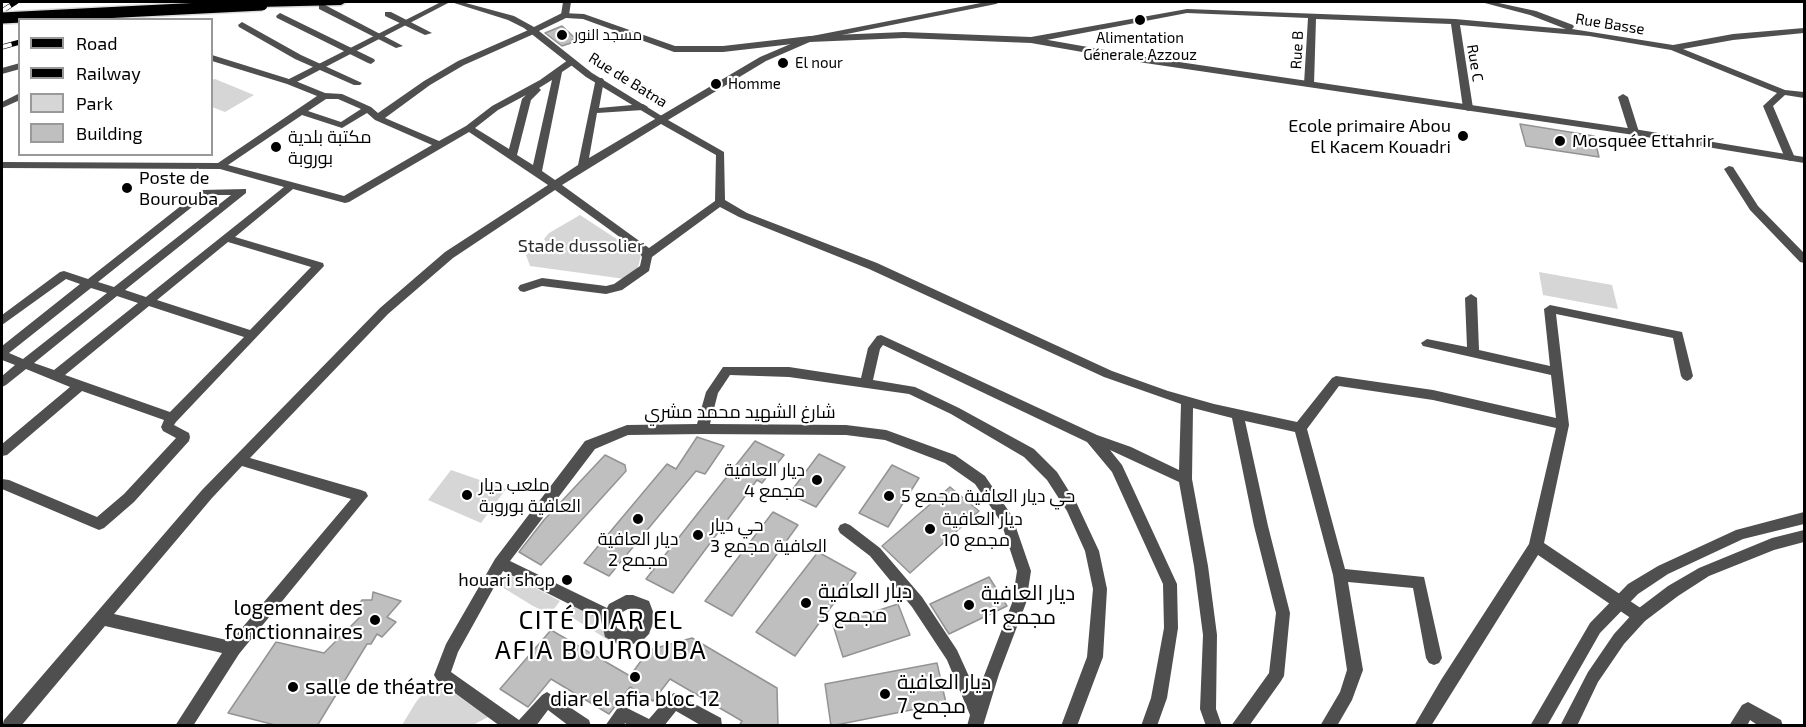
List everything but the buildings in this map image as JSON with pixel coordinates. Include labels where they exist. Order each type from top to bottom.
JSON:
[{"type":"main road","points":[[2,18],[341,2]]},
{"type":"street","points":[[290,82],[446,2]]},
{"type":"street","name":"Rue de Batna","points":[[455,2],[511,18],[533,31],[571,62],[662,120],[692,135],[721,154],[720,202]]},
{"type":"street","points":[[565,15],[567,2]]},
{"type":"street","points":[[10,726],[207,494],[384,311],[449,255],[583,166],[763,59],[810,39],[996,2]]},
{"type":"street","points":[[1178,2],[1187,11]]},
{"type":"street","points":[[1485,2],[1533,13],[1579,32]]},
{"type":"street","points":[[322,7],[399,46]]},
{"type":"street","name":"Rue Basse","points":[[1031,40],[1187,11],[1455,22],[1579,32],[1673,48],[1783,92],[1804,95]]},
{"type":"street","points":[[388,14],[428,33]]},
{"type":"street","points":[[378,118],[461,63],[565,15],[584,18],[674,49],[723,49],[810,39],[904,35],[1031,40],[1804,160]]},
{"type":"street","points":[[280,16],[371,61]]},
{"type":"street","name":"Rue B","points":[[1309,84],[1312,17]]},
{"type":"street","name":"Rue C","points":[[1455,22],[1468,108]]},
{"type":"street","points":[[242,25],[271,43],[357,83]]},
{"type":"street","points":[[1673,48],[1733,37],[1804,30]]},
{"type":"street","points":[[213,58],[290,82],[324,96],[339,96],[368,109],[378,118],[440,146]]},
{"type":"street","points":[[2,165],[220,166],[345,200],[470,128],[495,108],[558,73],[571,62]]},
{"type":"street","points":[[2,71],[18,67]]},
{"type":"street","points":[[537,172],[558,73]]},
{"type":"street","points":[[583,166],[599,80]]},
{"type":"street","points":[[512,155],[527,99],[543,82]]},
{"type":"street","points":[[1783,92],[1768,106],[1790,158]]},
{"type":"street","points":[[220,166],[324,96]]},
{"type":"street","points":[[2,105],[18,97]]},
{"type":"street","points":[[1623,97],[1634,132]]},
{"type":"street","points":[[593,111],[643,107]]},
{"type":"street","points":[[303,112],[342,125],[368,109]]},
{"type":"street","points":[[470,128],[537,172],[644,249],[647,255],[645,268],[618,287],[606,290],[542,282],[524,288]]},
{"type":"street","points":[[1729,169],[1754,208],[1804,259]]},
{"type":"street","points":[[55,376],[291,186]]},
{"type":"street","points":[[2,382],[25,364],[117,291],[242,191],[205,192],[2,354],[25,364],[80,386],[172,418]]},
{"type":"street","points":[[647,255],[720,202],[743,215],[873,266],[1108,374],[1187,402],[1300,428]]},
{"type":"street","points":[[2,485],[99,524],[129,498],[178,445],[184,437],[167,427],[172,418],[319,266],[227,238]]},
{"type":"street","points":[[2,321],[64,275],[252,335]]},
{"type":"street","points":[[1471,298],[1473,353]]},
{"type":"street","points":[[1422,726],[1536,546],[1563,425],[1550,309],[1678,335],[1687,376]]},
{"type":"street","points":[[866,383],[874,348],[881,339],[1185,479]]},
{"type":"street","points":[[1427,343],[1557,372]]},
{"type":"street","points":[[702,429],[712,392],[727,370],[789,372],[911,390],[998,434],[1029,453],[1044,469],[1072,508],[1092,551],[1100,589],[1095,657],[1069,726]]},
{"type":"street","points":[[1300,428],[1336,381],[1433,395],[1563,425]]},
{"type":"street","points":[[2,451],[80,386]]},
{"type":"street","points":[[1187,402],[1185,479],[1201,566],[1210,635],[1209,709],[1214,726]]},
{"type":"street","points":[[1237,414],[1283,613],[1276,676],[1239,726]]},
{"type":"street","points":[[1300,428],[1340,575],[1355,670],[1347,695],[1328,726]]},
{"type":"street","name":"شارغ الشهيد محمد مشري","points":[[514,726],[442,675],[451,649],[500,562],[590,445],[627,430],[702,429],[846,430],[886,435],[950,459],[980,480],[1007,520],[1024,571],[1019,603],[991,674],[977,721]]},
{"type":"street","points":[[1092,438],[1117,469],[1170,584],[1172,628],[1159,698],[1149,726]]},
{"type":"street","points":[[183,726],[234,649],[361,496],[240,460]]},
{"type":"street","points":[[1538,726],[1595,628],[1618,602],[1663,570],[1703,551],[1742,534],[1804,518]]},
{"type":"street","points":[[845,528],[875,552],[917,602],[952,654],[977,721]]},
{"type":"street","points":[[1568,726],[1593,677],[1619,639],[1640,616],[1673,591],[1704,572],[1772,544],[1804,536]]},
{"type":"street","points":[[1536,546],[1640,616]]},
{"type":"street","points":[[500,562],[609,617]]},
{"type":"street","points":[[1340,575],[1419,582],[1434,658]]},
{"type":"street","points":[[101,618],[234,649]]},
{"type":"street","points":[[525,726],[547,700],[583,726]]},
{"type":"street","points":[[653,726],[674,701],[715,724],[714,726]]},
{"type":"street","points":[[1737,726],[1748,710],[1775,726]]},
{"type":"street","points":[[613,726],[622,714],[647,726]]},
{"type":"green space","points":[[213,80],[254,95],[225,112],[213,107]]},
{"type":"green space","name":"Stade dussolier","points":[[580,215],[641,255],[638,267],[625,279],[530,266],[526,255],[546,242],[544,239],[549,233]]},
{"type":"green space","points":[[1539,272],[1612,285],[1618,309],[1543,295]]},
{"type":"green space","name":"ملعب ديار العافية بوروبة","points":[[451,470],[506,489],[481,523],[428,500]]},
{"type":"green space","points":[[509,575],[560,601],[550,614],[533,606],[497,584],[501,577]]},
{"type":"green space","points":[[571,605],[596,616],[599,620],[595,626],[620,640],[654,617],[660,618],[644,637],[637,642],[623,645],[613,643],[565,613]]},
{"type":"green space","points":[[434,681],[488,717],[473,725],[402,725],[416,702]]},
{"type":"railway","points":[[2,11],[16,2]]},
{"type":"railway","points":[[129,18],[205,2]]},
{"type":"railway","points":[[109,18],[128,13]]},
{"type":"railway","points":[[2,47],[18,43]]},
{"type":"place","name":"Alimentation Génerale Azzouz","points":[[1140,20]]},
{"type":"place","name":"مسجد النور","points":[[562,35]]},
{"type":"place","name":"El nour","points":[[783,63]]},
{"type":"place","name":"Homme","points":[[716,84]]},
{"type":"place","name":"Ecole primaire Abou El Kacem Kouadri","points":[[1463,136]]},
{"type":"place","name":"Mosquée Ettahrir","points":[[1560,141]]},
{"type":"place","name":"مكتبة بلدية بوروبة","points":[[276,147]]},
{"type":"place","name":"Poste de Bourouba","points":[[127,188]]},
{"type":"place","name":"ديار العافية مجمع 4","points":[[817,480]]},
{"type":"place","name":"ملعب ديار العافية بوروبة","points":[[467,495]]},
{"type":"place","name":"حي ديار العافية مجمع 5","points":[[889,496]]},
{"type":"place","name":"ديار العافية مجمع 2","points":[[638,519]]},
{"type":"place","name":"ديار العافية مجمع 10","points":[[930,529]]},
{"type":"place","name":"حي ديار العافية مجمع 3","points":[[698,535]]},
{"type":"place","name":"houari shop","points":[[567,580]]},
{"type":"place","name":"ديار العافية مجمع 5","points":[[806,603]]},
{"type":"place","name":"ديار العافية مجمع 11","points":[[969,605]]},
{"type":"place","name":"logement des fonctionnaires","points":[[375,620]]},
{"type":"place","name":"diar el afia bloc 12","points":[[635,677]]},
{"type":"place","name":"salle de théatre","points":[[293,687]]},
{"type":"place","name":"ديار العافية مجمع 7","points":[[885,694]]},
{"type":"district","name":"CITÉ DIAR EL AFIA BOUROUBA","points":[[601,635]]}]
